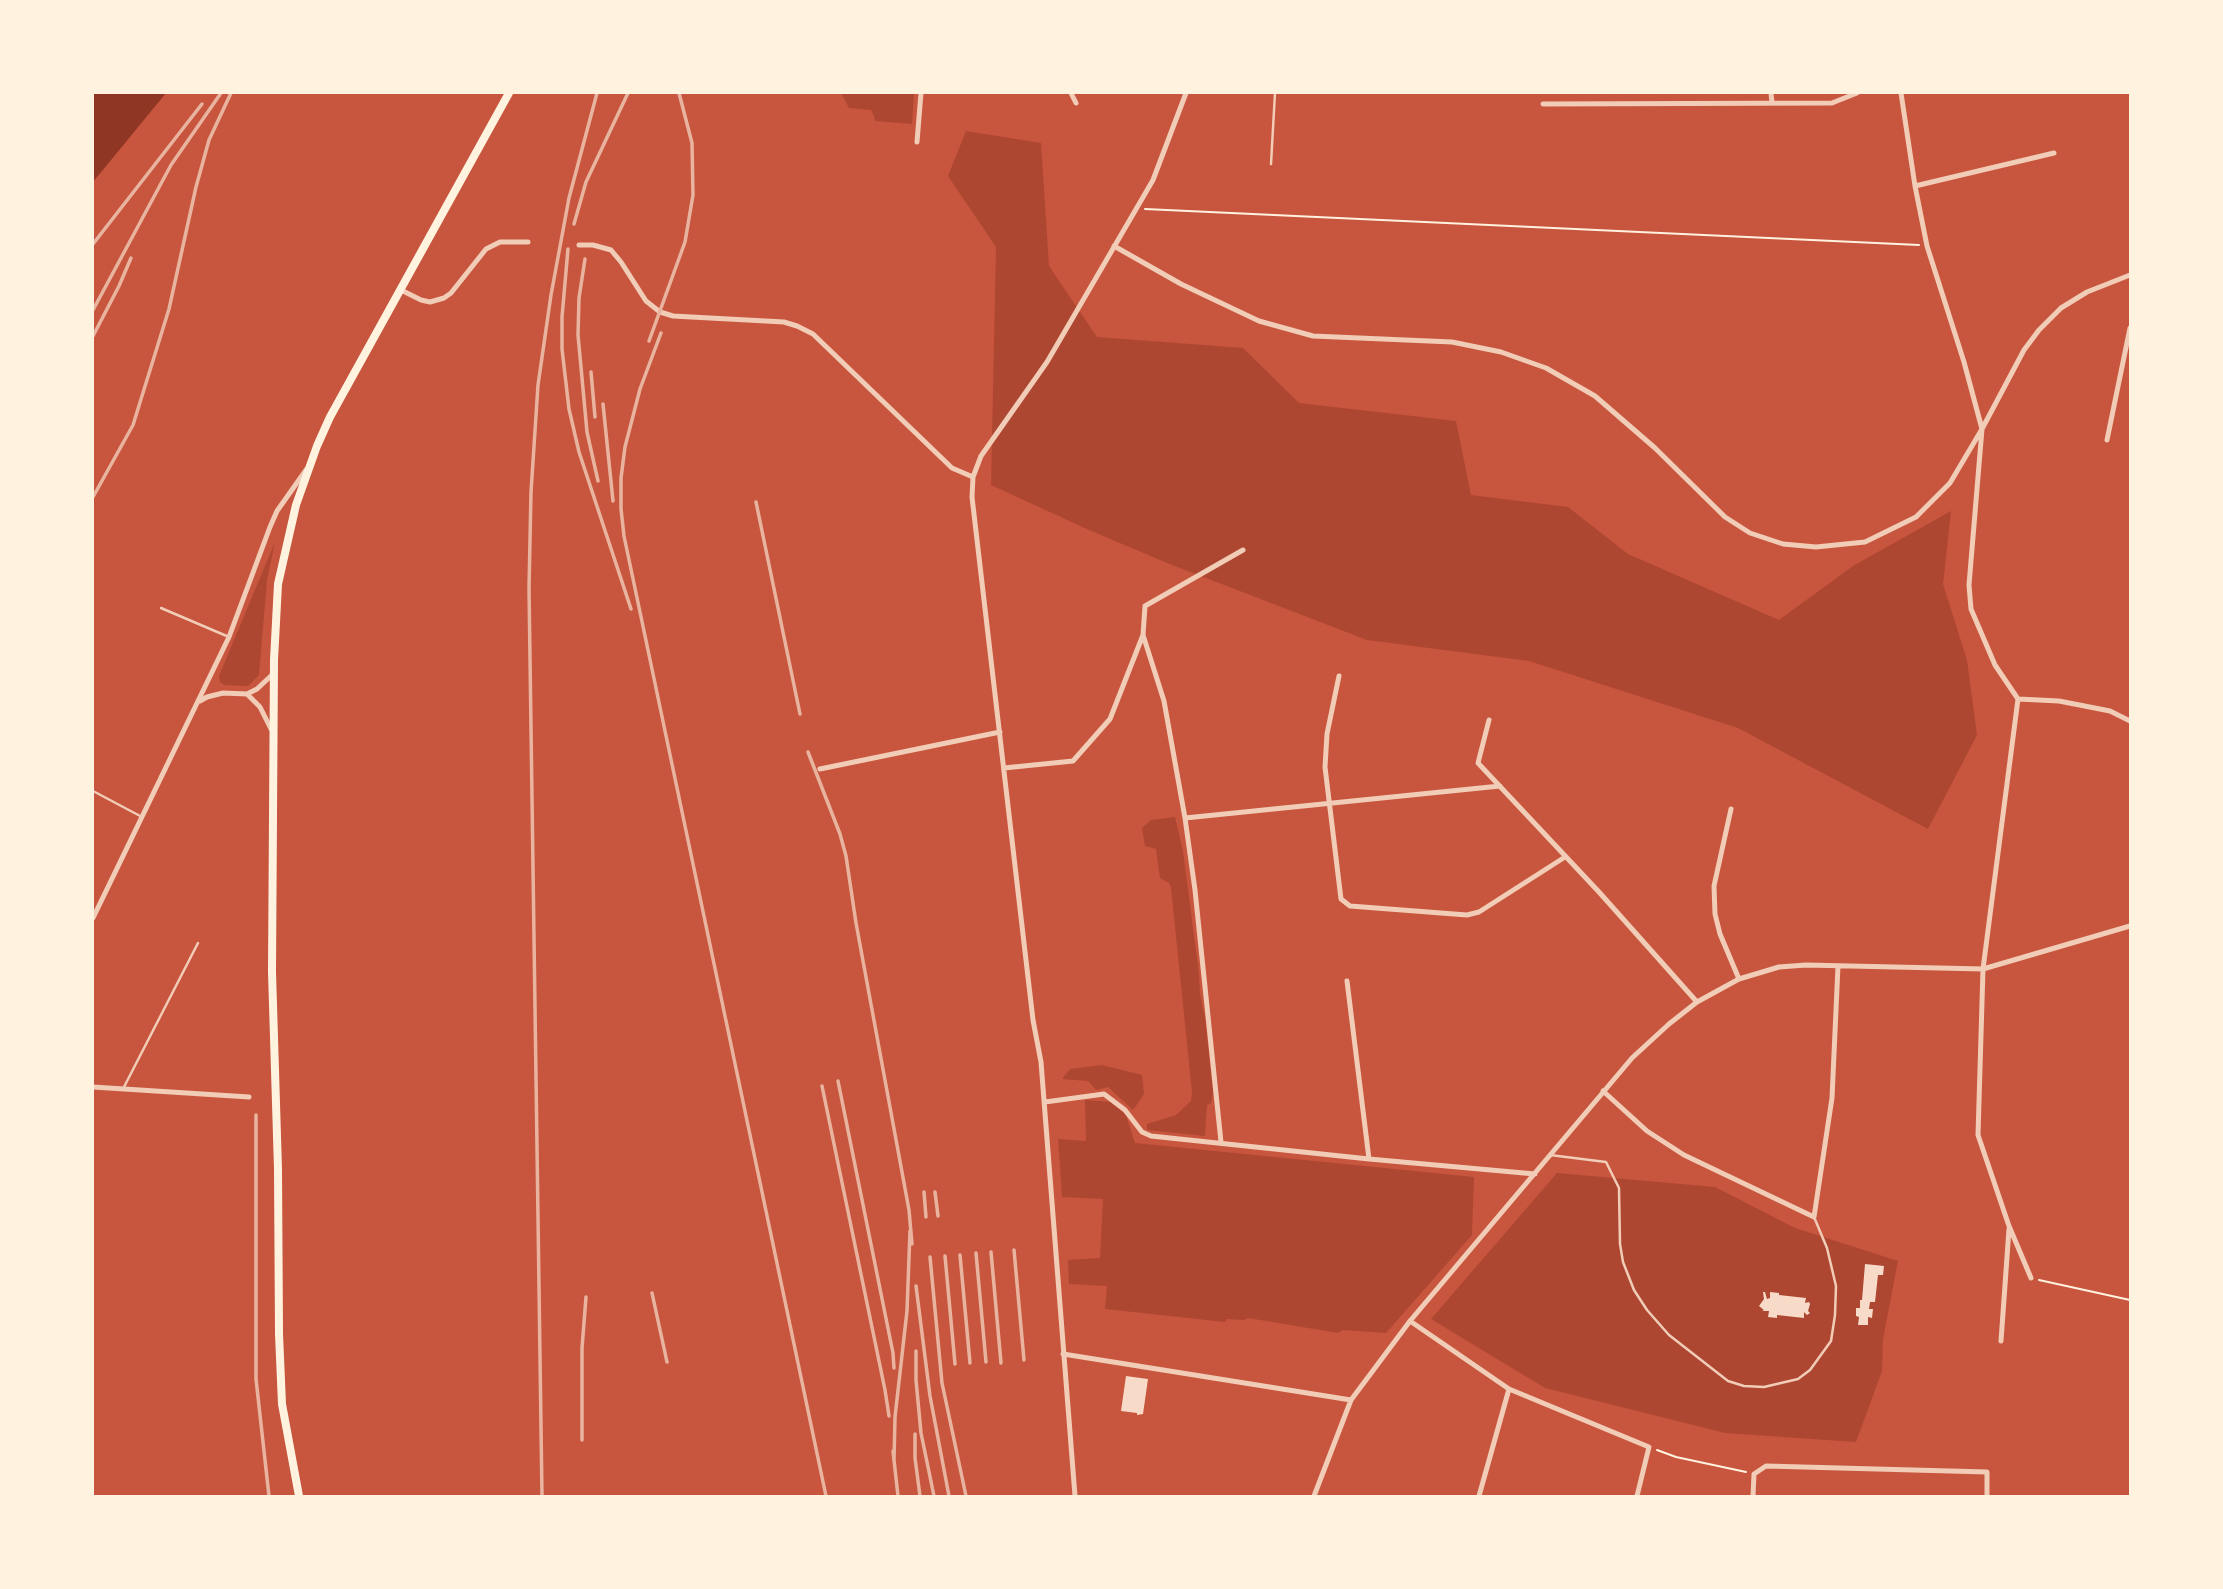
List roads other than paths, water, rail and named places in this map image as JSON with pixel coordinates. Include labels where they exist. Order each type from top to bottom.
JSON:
[{"type":"main road","points":[[299,1496],[280,1375],[278,1169],[272,985],[273,674],[274,633],[281,569],[296,505],[309,467],[342,392],[509,93]]},
{"type":"street","points":[[917,142],[921,93]]},
{"type":"street","points":[[1071,93],[1076,103]]},
{"type":"street","points":[[1075,1496],[1045,1102],[972,497],[973,477],[981,456],[1047,362],[1153,180],[1186,93]]},
{"type":"street","points":[[1771,93],[1772,103]]},
{"type":"street","points":[[1543,104],[1832,103],[1857,93]]},
{"type":"street","points":[[1901,93],[1927,246],[1982,429],[1969,585],[1971,609],[1995,665],[2018,699],[1983,969],[1978,1135],[2009,1226],[2031,1278]]},
{"type":"street","points":[[1915,186],[2054,153]]},
{"type":"street","points":[[401,290],[430,302],[444,298],[486,249],[508,241],[528,242]]},
{"type":"street","points":[[579,245],[593,245],[611,250],[646,301],[660,312],[673,316],[784,322],[813,334],[952,468],[973,477]]},
{"type":"street","points":[[1114,246],[1181,284],[1259,321],[1313,336],[1452,342],[1500,352],[1546,368],[1595,396],[1625,420],[1725,517],[1750,533],[1783,544],[1816,547],[1865,542],[1916,517],[1950,483],[2024,350],[2039,330],[2061,308],[2130,275]]},
{"type":"street","points":[[2107,440],[2130,328]]},
{"type":"street","points":[[93,918],[229,637],[270,527],[309,467]]},
{"type":"street","points":[[1004,768],[1073,761],[1110,719],[1143,635],[1146,606],[1243,550]]},
{"type":"street","points":[[1143,635],[1164,701],[1185,818],[1221,1142]]},
{"type":"street","points":[[198,703],[207,697],[223,693],[247,694],[257,689],[273,674]]},
{"type":"street","points":[[1339,676],[1327,734],[1325,766],[1341,899],[1350,906],[1467,915],[1479,912],[1565,857]]},
{"type":"street","points":[[247,694],[260,706],[273,733]]},
{"type":"street","points":[[2018,699],[2059,701],[2110,711],[2130,721]]},
{"type":"street","points":[[1489,720],[1478,763],[1697,1002]]},
{"type":"street","points":[[820,769],[1000,732]]},
{"type":"street","points":[[1185,818],[1500,786]]},
{"type":"street","points":[[1731,809],[1714,895],[1720,934],[1739,979]]},
{"type":"street","points":[[1314,1496],[1351,1400],[1410,1321],[1632,1058],[1697,1002],[1739,979],[1779,967],[1983,969],[2130,926]]},
{"type":"street","points":[[1603,1091],[1647,1131],[1685,1154],[1814,1217],[1832,1098],[1838,966]]},
{"type":"street","points":[[1347,981],[1369,1159]]},
{"type":"street","points":[[93,1087],[249,1097]]},
{"type":"street","points":[[1045,1102],[1104,1094],[1125,1110],[1142,1132],[1151,1136],[1535,1174]]},
{"type":"street","points":[[2001,1341],[2009,1226]]},
{"type":"street","points":[[1410,1321],[1509,1389],[1649,1447],[1637,1496]]},
{"type":"street","points":[[1063,1354],[1351,1400]]},
{"type":"street","points":[[1479,1496],[1509,1389]]},
{"type":"street","points":[[1753,1496],[1754,1474],[1766,1466],[1987,1472],[1987,1496]]},
{"type":"lane","points":[[1271,164],[1275,93]]},
{"type":"lane","points":[[161,608],[229,637]]},
{"type":"lane","points":[[93,791],[143,817]]},
{"type":"lane","points":[[123,1090],[198,943]]},
{"type":"lane","points":[[1549,1155],[1606,1162],[1619,1188],[1623,1262],[1647,1310],[1679,1343],[1728,1381],[1744,1386],[1764,1387],[1798,1379],[1810,1370],[1831,1342],[1836,1286],[1827,1248],[1814,1217]]},
{"type":"railway","points":[[93,310],[171,165],[221,93]]},
{"type":"railway","points":[[93,497],[133,425],[169,309],[209,140],[231,93]]},
{"type":"railway","points":[[542,1496],[529,588],[531,492],[538,385],[551,295],[569,198],[597,93]]},
{"type":"railway","points":[[574,224],[586,182],[628,93]]},
{"type":"railway","points":[[649,341],[685,242],[693,195],[692,143],[679,93]]},
{"type":"railway","points":[[93,244],[202,104]]},
{"type":"railway","points":[[568,249],[562,349],[569,409],[579,452],[631,609]]},
{"type":"railway","points":[[93,336],[131,258]]},
{"type":"railway","points":[[585,259],[579,298],[578,335],[587,432],[598,481]]},
{"type":"railway","points":[[661,333],[640,389],[625,447],[621,478],[624,536],[826,1496]]},
{"type":"railway","points":[[591,372],[595,417]]},
{"type":"railway","points":[[603,404],[613,501]]},
{"type":"railway","points":[[756,502],[800,714]]},
{"type":"railway","points":[[808,752],[846,856],[909,1210],[912,1244],[910,1231],[907,1311],[895,1417],[894,1461]]},
{"type":"railway","points":[[838,1081],[894,1368]]},
{"type":"railway","points":[[822,1086],[889,1416]]},
{"type":"railway","points":[[256,1115],[256,1379],[269,1496]]},
{"type":"railway","points":[[924,1192],[926,1217]]},
{"type":"railway","points":[[935,1192],[938,1216]]},
{"type":"railway","points":[[1014,1250],[1024,1360]]},
{"type":"railway","points":[[991,1252],[1001,1363]]},
{"type":"railway","points":[[976,1253],[986,1362]]},
{"type":"railway","points":[[960,1255],[970,1363]]},
{"type":"railway","points":[[945,1256],[955,1364]]},
{"type":"railway","points":[[930,1257],[942,1383],[966,1496]]},
{"type":"railway","points":[[916,1286],[930,1396],[949,1496]]},
{"type":"railway","points":[[652,1293],[667,1362]]},
{"type":"railway","points":[[582,1440],[582,1348],[586,1297]]},
{"type":"railway","points":[[916,1351],[921,1433],[934,1496]]},
{"type":"railway","points":[[915,1434],[920,1496]]},
{"type":"railway","points":[[893,1451],[898,1496]]}]
